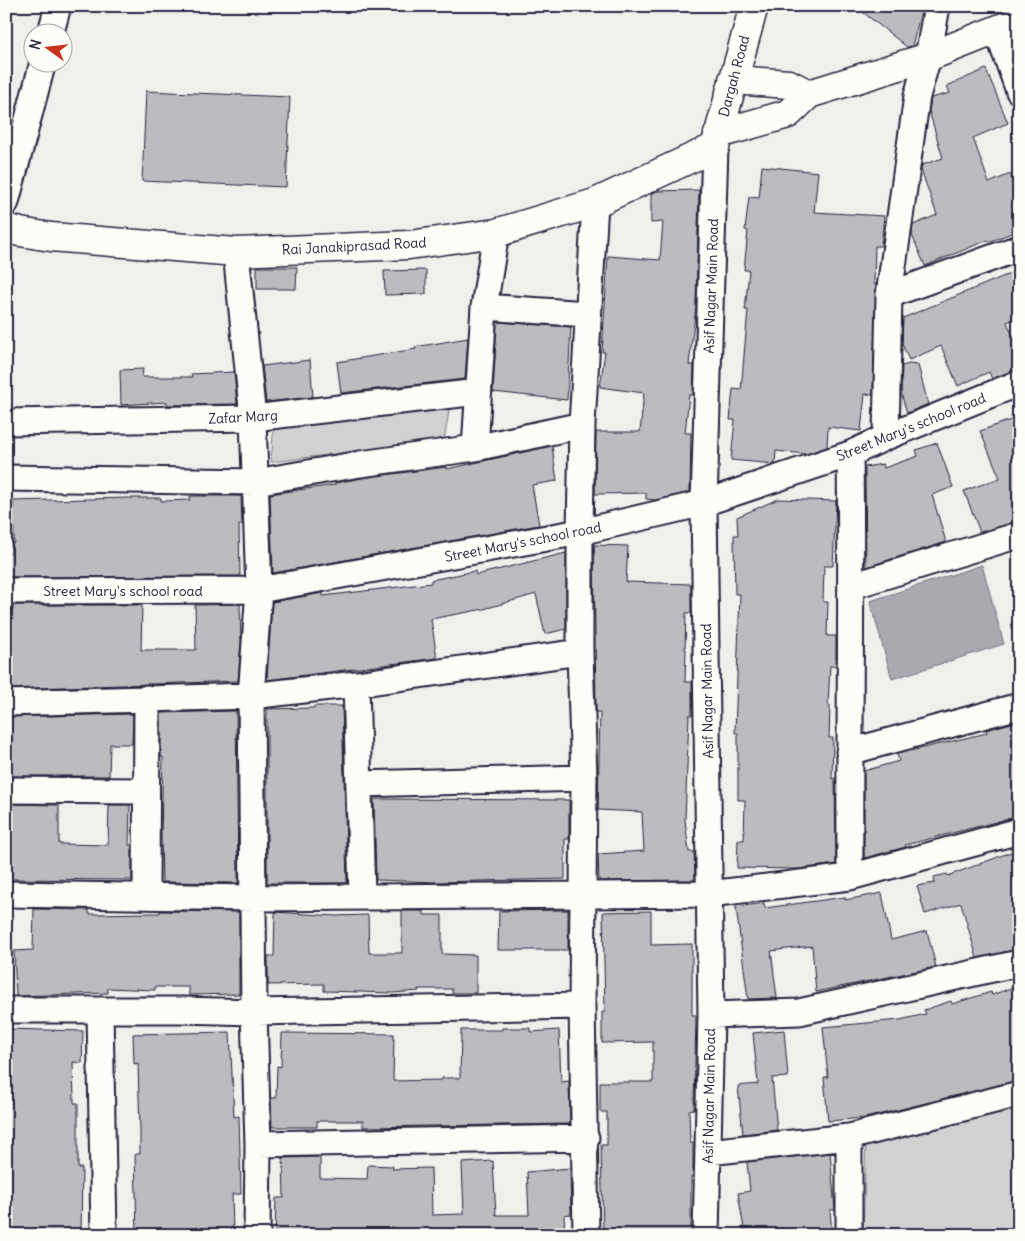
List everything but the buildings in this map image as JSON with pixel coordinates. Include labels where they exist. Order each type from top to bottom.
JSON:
[{"type":"main road","name":"Dargah Road","points":[[717,140],[754,6]]},
{"type":"main road","points":[[733,80],[790,84],[809,94],[928,57],[1008,25]]},
{"type":"main road","name":"Rai Janakiprasad Road","points":[[6,228],[51,237],[236,252],[409,245],[496,233],[595,203],[717,140],[788,114],[809,94]]},
{"type":"street","points":[[54,22],[58,6]]},
{"type":"street","points":[[886,437],[889,295],[917,96],[928,57],[938,6]]},
{"type":"street","points":[[1008,25],[1019,91]]},
{"type":"street","points":[[6,202],[40,72]]},
{"type":"street","name":"Asif Nagar Main Road","points":[[706,1235],[711,1015],[704,503],[717,140]]},
{"type":"street","points":[[586,1235],[586,1138],[582,1006],[585,894],[580,652],[580,532],[582,425],[595,203]]},
{"type":"street","points":[[475,448],[484,307],[496,233]]},
{"type":"street","points":[[889,295],[1019,248]]},
{"type":"street","points":[[236,252],[253,418],[259,590],[251,696],[254,1012],[258,1144],[257,1235]]},
{"type":"street","points":[[484,307],[588,314]]},
{"type":"street","name":"Street Mary's school road","points":[[6,591],[259,590],[580,532],[704,503],[850,454],[886,437],[1019,384]]},
{"type":"street","name":"Zafar Marg","points":[[6,422],[253,418],[478,392]]},
{"type":"street","points":[[6,478],[256,482],[360,464],[475,448],[582,425]]},
{"type":"street","points":[[850,454],[852,586],[849,752],[850,877]]},
{"type":"street","points":[[852,586],[1019,534]]},
{"type":"street","points":[[6,702],[251,696],[356,684],[580,652]]},
{"type":"street","points":[[356,684],[362,896]]},
{"type":"street","points":[[146,896],[147,698]]},
{"type":"street","points":[[849,752],[1019,706]]},
{"type":"street","points":[[359,784],[584,778]]},
{"type":"street","points":[[6,790],[146,791]]},
{"type":"street","points":[[6,894],[254,898],[709,894],[850,877],[1019,831]]},
{"type":"street","points":[[711,1015],[799,1012],[1019,963]]},
{"type":"street","points":[[6,1010],[254,1012],[582,1006]]},
{"type":"street","points":[[100,1010],[104,1235]]},
{"type":"street","points":[[708,1152],[849,1137],[1019,1094]]},
{"type":"street","points":[[849,1137],[849,1235]]},
{"type":"street","points":[[258,1144],[586,1138]]},
{"type":"shaded area","points":[[450,405],[444,440],[271,462],[274,422]]},
{"type":"shaded area","points":[[982,565],[1004,644],[892,679],[870,601]]},
{"type":"shaded area","points":[[1019,1102],[1019,1235],[863,1235],[866,1140]]}]
